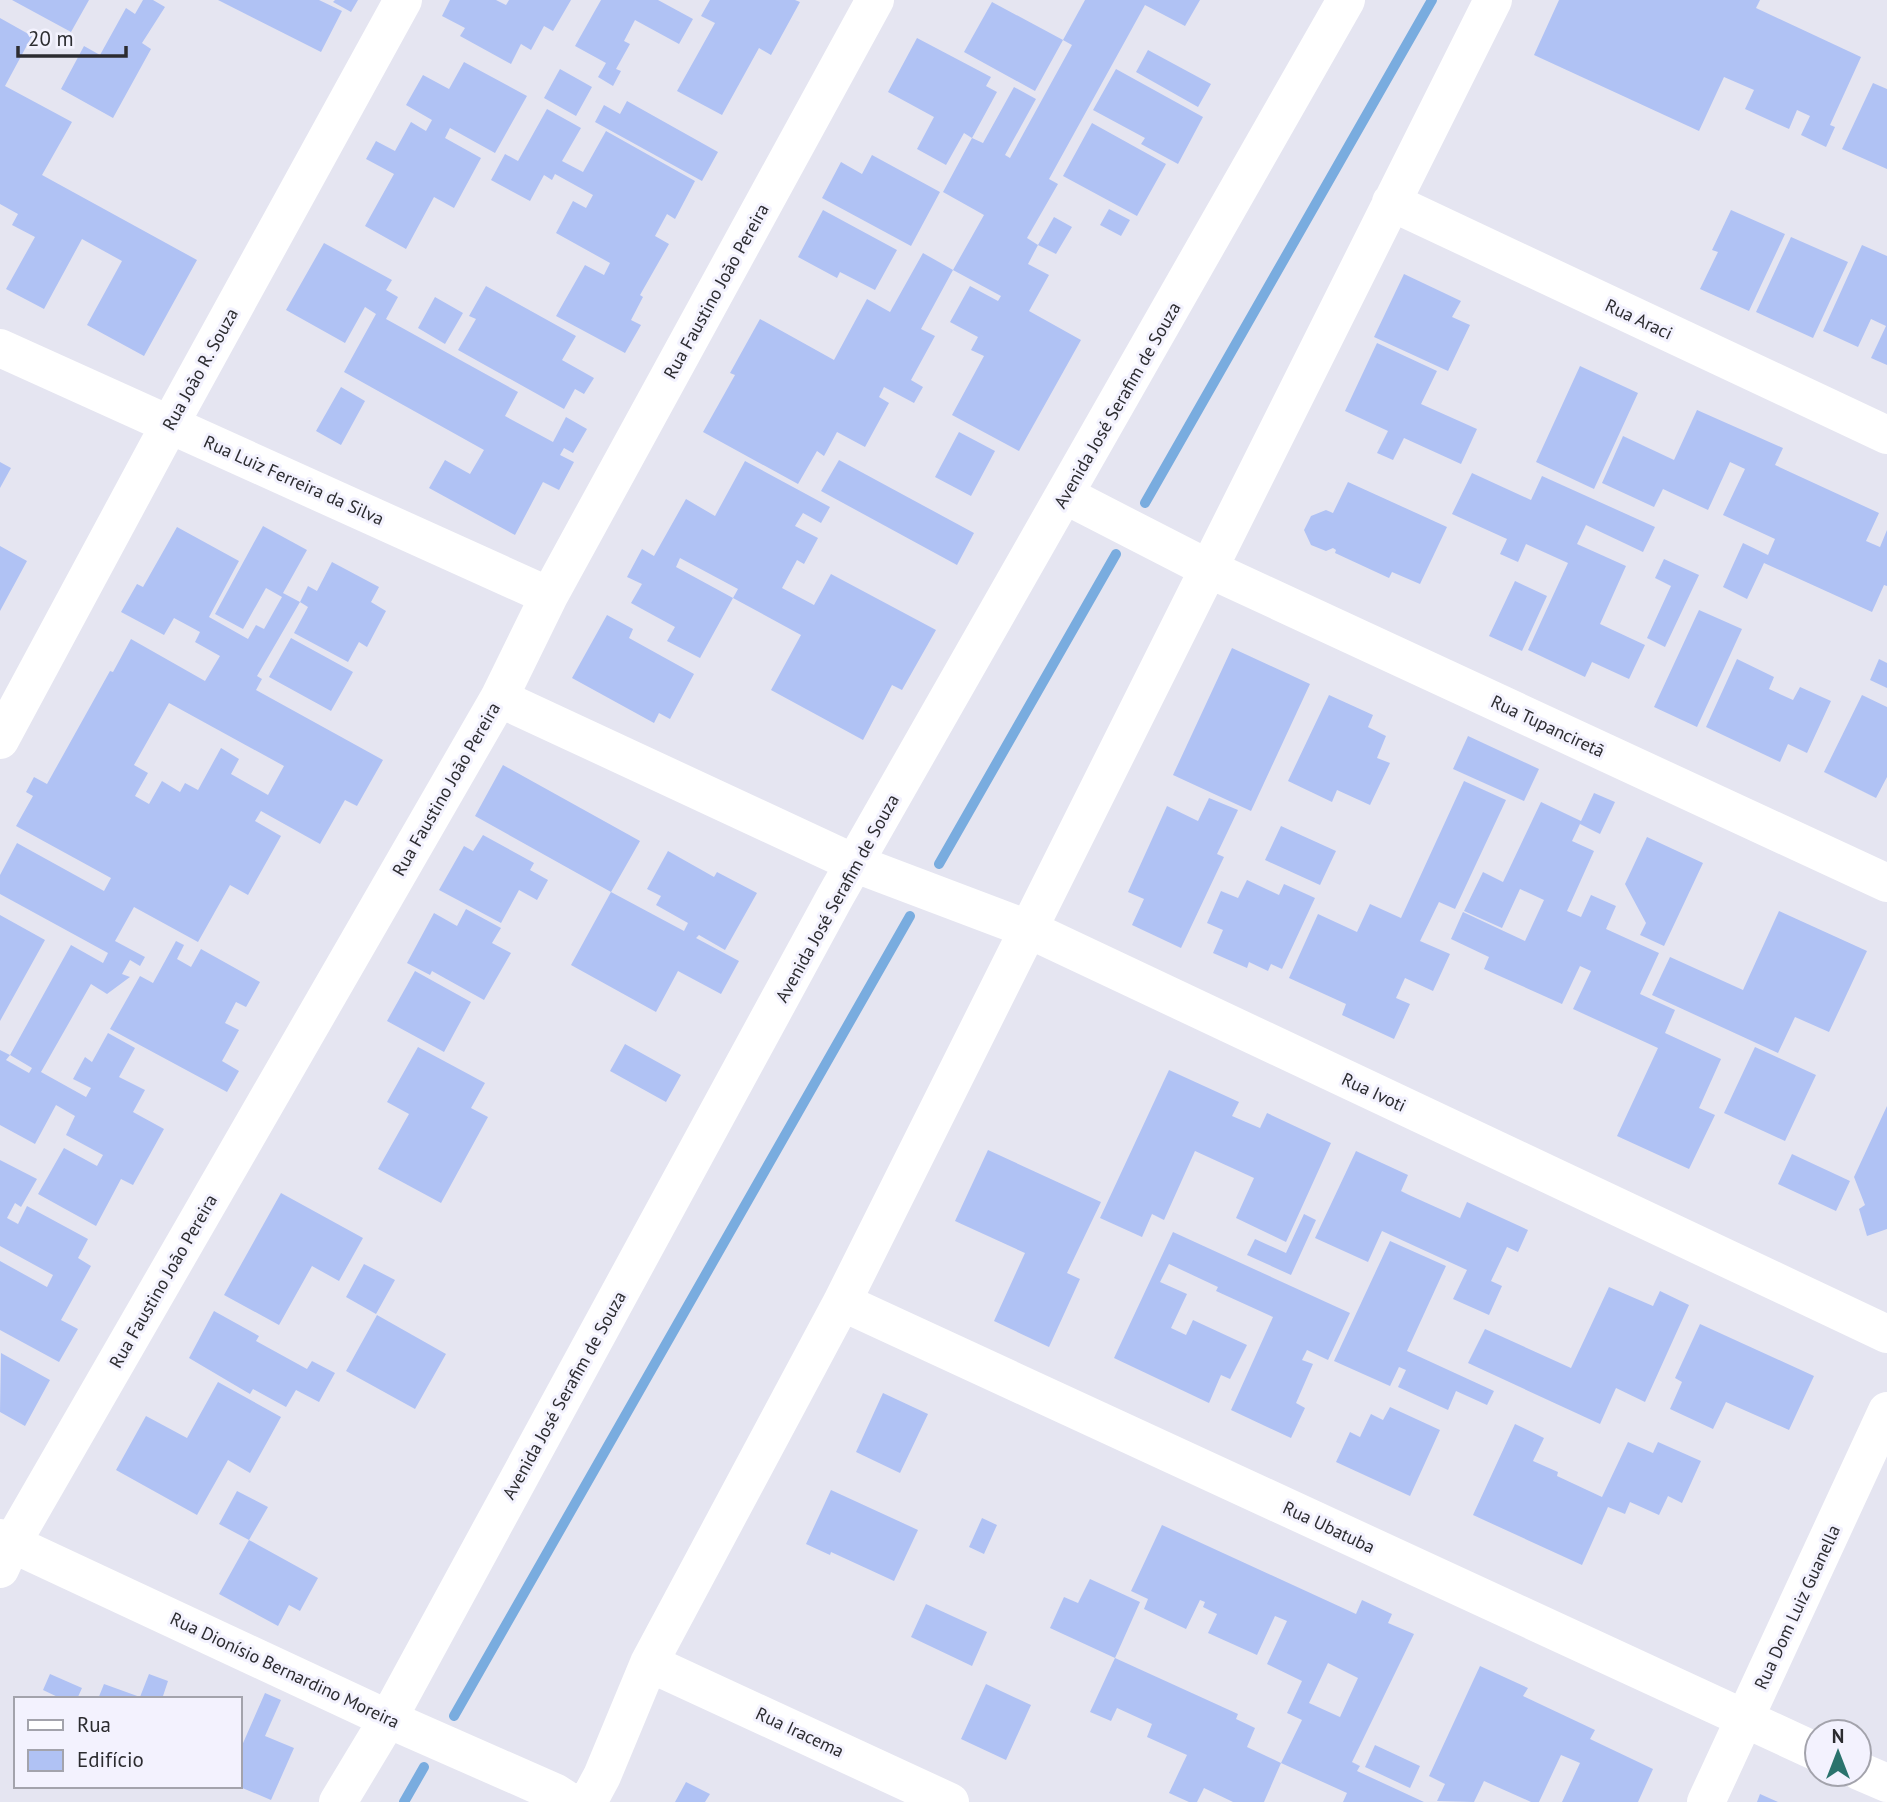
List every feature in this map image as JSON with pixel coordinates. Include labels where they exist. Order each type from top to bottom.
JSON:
[{"type":"street","name":"Rua João R. Souza","points":[[0,740],[403,0]]},
{"type":"street","name":"Rua Faustino João Pereira","points":[[4,1550],[499,698],[549,596],[875,0]]},
{"type":"street","name":"Avenida José Serafim de Souza","points":[[338,1802],[388,1719],[856,864],[1346,0]]},
{"type":"street","points":[[588,1802],[602,1776],[649,1663],[842,1302],[1493,0]]},
{"type":"street","name":"Rua Araci","points":[[1391,202],[1887,435]]},
{"type":"street","name":"Rua Luiz Ferreira da Silva","points":[[0,348],[549,596]]},
{"type":"street","name":"Rua Tupanciretã","points":[[1065,495],[1209,569],[1887,883]]},
{"type":"street","points":[[499,698],[856,864]]},
{"type":"street","name":"Rua Ivoti","points":[[856,864],[1028,929],[1887,1334]]},
{"type":"street","name":"Rua Ubatuba","points":[[842,1302],[1803,1746]]},
{"type":"street","name":"Rua Dom Luiz Guanella","points":[[1706,1802],[1887,1411]]},
{"type":"street","name":"Rua Dionísio Bernardino Moreira","points":[[4,1550],[556,1793],[570,1802]]},
{"type":"street","name":"Rua Iracema","points":[[649,1663],[950,1802]]},
{"type":"building","points":[[12,0],[89,0],[71,32]]},
{"type":"building","points":[[143,0],[153,0],[165,7],[142,43],[151,49],[113,118],[61,89],[84,46],[100,55],[126,8],[135,14]]},
{"type":"building","points":[[218,0],[319,0],[342,11],[321,52]]},
{"type":"building","points":[[358,0],[351,12],[333,2]]},
{"type":"building","points":[[450,0],[496,0],[506,5],[509,0],[571,0],[553,31],[544,26],[531,50],[521,44],[511,64],[460,36],[465,28],[442,16]]},
{"type":"building","points":[[601,0],[658,0],[693,19],[679,44],[635,20],[624,41],[630,44],[616,69],[621,71],[613,86],[598,77],[606,63],[575,46]]},
{"type":"building","points":[[710,0],[800,2],[771,55],[759,48],[722,115],[677,91],[715,23],[701,16]]},
{"type":"building","points":[[1085,0],[1200,0],[1185,26],[1145,5],[1049,179],[1058,184],[1027,238],[1038,245],[1028,264],[1049,275],[1029,311],[1081,340],[1019,451],[952,415],[984,356],[971,350],[978,337],[950,322],[970,286],[998,301],[1001,296],[953,270],[984,215],[943,192],[972,138],[983,143],[1014,87],[1036,99],[1005,155],[1010,158],[1072,45],[1063,40]]},
{"type":"building","points":[[1559,0],[1760,0],[1756,8],[1861,57],[1830,125],[1835,127],[1826,147],[1801,135],[1810,116],[1797,110],[1789,129],[1745,109],[1754,90],[1724,77],[1699,131],[1534,55]]},
{"type":"building","points":[[992,2],[1063,40],[1035,91],[964,52]]},
{"type":"building","points":[[0,18],[32,36],[5,86],[72,122],[42,175],[197,260],[144,356],[87,325],[122,261],[82,239],[44,309],[6,289],[35,237],[12,225],[18,214],[0,204]]},
{"type":"building","points":[[917,38],[991,77],[986,86],[997,92],[972,138],[964,133],[946,165],[917,149],[934,117],[888,92]]},
{"type":"building","points":[[1148,50],[1211,84],[1198,107],[1136,72]]},
{"type":"building","points":[[464,62],[527,96],[495,153],[450,128],[445,138],[481,158],[454,208],[434,197],[406,249],[365,226],[394,174],[366,159],[376,141],[395,151],[411,122],[426,131],[432,120],[406,105],[423,75],[449,89]]},
{"type":"building","points":[[560,69],[592,87],[576,116],[544,98]]},
{"type":"building","points":[[1116,69],[1203,117],[1178,164],[1141,144],[1145,138],[1093,110]]},
{"type":"building","points":[[1873,83],[1887,89],[1887,169],[1842,149]]},
{"type":"building","points":[[627,101],[718,152],[702,181],[595,122],[604,105],[620,114]]},
{"type":"building","points":[[547,109],[581,128],[562,161],[583,172],[606,131],[695,181],[675,219],[667,214],[655,236],[669,244],[640,295],[643,297],[631,320],[641,325],[625,353],[556,316],[585,265],[604,275],[610,263],[556,233],[573,201],[586,208],[593,195],[555,174],[552,180],[544,175],[530,201],[491,180],[505,154],[518,161]]},
{"type":"building","points":[[1092,123],[1166,164],[1137,216],[1063,176]]},
{"type":"building","points":[[872,155],[940,192],[911,246],[822,198],[841,162],[862,174]]},
{"type":"building","points":[[1109,209],[1130,220],[1121,236],[1100,225]]},
{"type":"building","points":[[823,210],[897,250],[875,290],[840,272],[837,278],[798,257]]},
{"type":"building","points":[[1731,210],[1785,234],[1749,311],[1700,289],[1718,252],[1712,250]]},
{"type":"building","points":[[1054,217],[1072,227],[1056,254],[1038,245]]},
{"type":"building","points":[[1791,237],[1848,262],[1813,338],[1756,312]]},
{"type":"building","points":[[324,243],[392,280],[386,290],[398,297],[386,319],[518,392],[505,416],[553,442],[566,417],[587,429],[573,453],[564,448],[560,455],[574,462],[559,490],[543,482],[515,535],[429,488],[445,460],[470,474],[484,450],[344,372],[376,314],[365,307],[345,343],[286,310]]},
{"type":"building","points":[[1862,245],[1887,256],[1887,365],[1871,358],[1886,326],[1871,319],[1858,347],[1823,331]]},
{"type":"building","points":[[923,253],[953,270],[921,329],[935,336],[911,380],[923,387],[914,403],[884,387],[879,397],[889,403],[865,447],[837,432],[824,456],[817,451],[798,484],[703,432],[735,375],[730,373],[760,319],[834,360],[867,299],[890,312]]},
{"type":"building","points":[[1404,274],[1461,301],[1452,317],[1470,325],[1448,371],[1374,337]]},
{"type":"building","points":[[486,286],[576,336],[562,360],[594,378],[584,394],[575,389],[564,409],[458,350],[476,319],[469,316]]},
{"type":"building","points":[[435,297],[463,313],[445,344],[418,328]]},
{"type":"building","points":[[1377,343],[1437,371],[1421,404],[1477,429],[1461,464],[1404,438],[1393,460],[1377,453],[1388,431],[1345,411]]},
{"type":"building","points":[[1580,366],[1638,393],[1594,489],[1536,462]]},
{"type":"building","points":[[341,387],[365,401],[341,445],[316,431]]},
{"type":"building","points":[[1697,410],[1783,448],[1775,465],[1879,513],[1866,541],[1880,547],[1887,530],[1887,586],[1884,585],[1872,612],[1764,563],[1747,599],[1723,587],[1743,543],[1768,555],[1775,539],[1723,515],[1745,469],[1730,462],[1708,510],[1663,489],[1654,507],[1602,483],[1623,436],[1674,460]]},
{"type":"building","points":[[959,432],[995,451],[971,496],[935,477]]},
{"type":"building","points":[[839,460],[974,533],[957,565],[821,491]]},
{"type":"building","points":[[745,461],[830,507],[821,523],[803,513],[795,526],[818,538],[804,564],[797,560],[782,588],[814,605],[831,574],[936,630],[902,690],[892,685],[863,740],[771,690],[801,635],[733,598],[700,658],[667,641],[675,627],[631,603],[642,584],[627,577],[642,549],[654,556],[686,499],[715,516]],"holes":[[[680,558],[738,589],[733,598],[676,567]]]},
{"type":"building","points":[[0,462],[11,468],[0,488]]},
{"type":"building","points":[[1472,473],[1531,500],[1542,476],[1655,527],[1643,552],[1586,525],[1577,544],[1626,566],[1600,624],[1645,645],[1629,679],[1592,662],[1585,677],[1528,650],[1568,563],[1526,544],[1518,562],[1500,554],[1507,539],[1452,514]]},
{"type":"building","points":[[1348,482],[1447,527],[1420,584],[1392,572],[1389,578],[1335,553],[1333,548],[1326,551],[1311,545],[1304,530],[1311,516],[1326,510],[1333,513]]},
{"type":"building","points":[[263,526],[307,550],[283,593],[300,602],[257,676],[262,679],[256,690],[383,760],[357,806],[345,800],[320,844],[261,811],[255,821],[281,836],[248,895],[230,885],[198,942],[134,907],[115,941],[145,957],[140,966],[130,960],[122,974],[130,977],[107,994],[91,984],[41,1072],[86,1097],[91,1088],[73,1079],[85,1057],[92,1062],[108,1033],[135,1048],[119,1077],[145,1090],[133,1112],[164,1129],[133,1185],[121,1179],[96,1226],[38,1194],[64,1148],[97,1166],[103,1155],[66,1135],[75,1116],[56,1105],[35,1144],[0,1125],[0,1050],[10,1055],[71,945],[103,963],[108,953],[0,894],[0,875],[17,843],[104,891],[111,878],[16,826],[33,796],[26,792],[34,777],[47,784],[110,671],[113,672],[131,639],[205,681],[220,656],[195,642],[200,632],[174,618],[164,635],[121,612],[137,584],[143,587],[177,527],[239,561],[209,617],[248,639],[256,625],[264,629],[282,597],[266,588],[243,629],[215,614]],"holes":[[[169,703],[284,766],[268,795],[231,774],[239,759],[221,748],[198,790],[185,783],[180,792],[162,781],[149,804],[135,796],[148,773],[134,765]],[[10,1055],[32,1068],[29,1073],[6,1060]]]},
{"type":"building","points":[[0,546],[27,561],[0,611]]},
{"type":"building","points":[[1664,559],[1699,575],[1665,647],[1647,638],[1671,586],[1655,578]]},
{"type":"building","points":[[332,562],[379,587],[371,602],[386,611],[367,647],[359,642],[348,662],[294,633],[308,607],[300,602],[308,586],[317,591]]},
{"type":"building","points":[[1515,581],[1547,596],[1522,651],[1489,636]]},
{"type":"building","points":[[1699,610],[1742,629],[1697,727],[1654,707]]},
{"type":"building","points":[[607,615],[633,629],[629,638],[694,674],[670,719],[659,713],[654,723],[572,678]]},
{"type":"building","points":[[291,638],[353,672],[331,711],[269,677]]},
{"type":"building","points":[[1232,648],[1310,684],[1251,811],[1173,775]]},
{"type":"building","points":[[1737,659],[1774,677],[1769,689],[1793,700],[1800,687],[1831,701],[1807,753],[1788,744],[1780,762],[1706,727]]},
{"type":"building","points":[[1879,659],[1887,663],[1887,688],[1870,680]]},
{"type":"building","points":[[1329,695],[1373,715],[1368,727],[1386,736],[1377,758],[1390,763],[1370,805],[1337,790],[1332,802],[1288,781]]},
{"type":"building","points":[[1862,695],[1887,707],[1887,777],[1876,798],[1824,772]]},
{"type":"building","points":[[1468,736],[1539,769],[1524,801],[1453,769]]},
{"type":"building","points":[[503,765],[640,841],[611,892],[475,816]]},
{"type":"building","points":[[1464,781],[1506,800],[1455,909],[1439,902],[1420,941],[1450,954],[1433,991],[1405,978],[1396,998],[1410,1004],[1394,1039],[1342,1015],[1346,1004],[1289,978],[1318,914],[1357,932],[1370,904],[1401,918]]},
{"type":"building","points":[[1594,793],[1615,802],[1600,834],[1580,824],[1572,841],[1594,851],[1567,911],[1581,917],[1591,895],[1616,906],[1606,929],[1659,953],[1640,994],[1675,1010],[1665,1033],[1721,1059],[1699,1108],[1715,1115],[1689,1169],[1617,1136],[1658,1048],[1573,1009],[1591,971],[1580,966],[1562,1004],[1484,969],[1489,957],[1451,939],[1463,912],[1525,941],[1544,900],[1520,889],[1502,928],[1464,911],[1483,872],[1503,882],[1541,802],[1581,821]]},
{"type":"building","points":[[1209,798],[1238,810],[1217,854],[1224,857],[1181,948],[1132,925],[1144,899],[1128,892],[1167,806],[1198,821]]},
{"type":"building","points":[[1281,826],[1336,851],[1320,885],[1265,860]]},
{"type":"building","points":[[483,835],[534,863],[530,870],[548,880],[537,900],[519,890],[501,923],[439,890],[464,846],[473,851]]},
{"type":"building","points":[[1647,837],[1703,863],[1664,946],[1640,935],[1646,923],[1625,884]]},
{"type":"building","points":[[668,851],[714,877],[717,872],[757,893],[725,950],[699,935],[696,938],[739,961],[721,994],[678,971],[656,1012],[571,965],[611,892],[684,931],[688,923],[656,905],[661,896],[647,889]]},
{"type":"building","points":[[1247,880],[1279,895],[1284,884],[1315,898],[1282,969],[1271,964],[1268,971],[1249,962],[1247,968],[1213,953],[1223,930],[1207,923],[1221,891],[1238,898]]},
{"type":"building","points":[[466,909],[501,928],[492,943],[511,953],[484,1000],[432,971],[430,975],[407,963],[434,913],[457,926]]},
{"type":"building","points":[[1779,911],[1867,951],[1829,1032],[1795,1017],[1778,1053],[1652,995],[1670,957],[1743,990]]},
{"type":"building","points":[[0,915],[45,940],[0,1021]]},
{"type":"building","points":[[176,941],[184,945],[177,959],[191,967],[201,949],[260,982],[246,1007],[236,1002],[225,1023],[239,1030],[222,1061],[239,1071],[227,1092],[110,1029],[140,976],[153,983]]},
{"type":"building","points":[[415,971],[471,1002],[444,1052],[387,1021]]},
{"type":"building","points":[[625,1044],[681,1075],[666,1102],[610,1071]]},
{"type":"building","points":[[418,1047],[485,1083],[471,1108],[488,1117],[441,1203],[378,1169],[409,1114],[387,1102]]},
{"type":"building","points":[[1755,1047],[1816,1075],[1785,1141],[1724,1113]]},
{"type":"building","points":[[1169,1070],[1239,1102],[1232,1116],[1260,1128],[1267,1113],[1331,1143],[1286,1242],[1236,1218],[1254,1178],[1195,1151],[1164,1220],[1152,1214],[1142,1237],[1100,1218]]},
{"type":"building","points":[[1887,1106],[1887,1229],[1867,1236],[1859,1209],[1865,1205],[1854,1177]]},
{"type":"building","points":[[988,1150],[1101,1202],[1067,1273],[1080,1279],[1049,1347],[994,1321],[1025,1253],[955,1221]]},
{"type":"building","points":[[1356,1151],[1408,1175],[1401,1191],[1409,1195],[1460,1218],[1467,1202],[1528,1230],[1518,1252],[1507,1247],[1491,1281],[1502,1286],[1489,1315],[1453,1299],[1467,1270],[1382,1231],[1368,1262],[1315,1238]]},
{"type":"building","points":[[1792,1154],[1850,1181],[1836,1211],[1778,1184]]},
{"type":"building","points":[[0,1160],[37,1179],[21,1207],[15,1203],[7,1218],[18,1224],[27,1206],[88,1239],[78,1258],[91,1266],[61,1320],[78,1329],[59,1362],[0,1330],[0,1261],[47,1287],[53,1275],[0,1246]]},
{"type":"building","points":[[281,1193],[363,1238],[339,1281],[312,1266],[279,1325],[224,1295]]},
{"type":"building","points":[[1304,1214],[1316,1220],[1291,1275],[1247,1255],[1255,1239],[1286,1253]]},
{"type":"building","points":[[1173,1232],[1350,1313],[1328,1360],[1307,1350],[1302,1360],[1313,1364],[1296,1403],[1305,1408],[1291,1438],[1231,1410],[1273,1317],[1216,1291],[1218,1287],[1169,1264],[1160,1282],[1187,1294],[1171,1328],[1186,1335],[1193,1320],[1247,1345],[1230,1379],[1221,1375],[1209,1403],[1114,1358]]},
{"type":"building","points":[[1390,1241],[1446,1266],[1407,1351],[1494,1391],[1487,1405],[1456,1391],[1448,1410],[1398,1387],[1406,1370],[1399,1367],[1390,1386],[1334,1361]]},
{"type":"building","points":[[364,1264],[395,1280],[376,1314],[346,1297]]},
{"type":"building","points":[[1609,1287],[1653,1306],[1660,1291],[1689,1305],[1645,1402],[1616,1388],[1600,1424],[1468,1363],[1485,1329],[1571,1368]]},
{"type":"building","points":[[214,1311],[259,1336],[256,1341],[307,1369],[312,1361],[335,1373],[319,1402],[296,1390],[286,1407],[253,1389],[250,1394],[189,1358]]},
{"type":"building","points":[[377,1315],[446,1354],[415,1409],[346,1371]]},
{"type":"building","points":[[1700,1324],[1814,1376],[1789,1430],[1726,1402],[1713,1429],[1670,1409],[1682,1382],[1675,1378]]},
{"type":"building","points":[[1,1353],[50,1380],[25,1426],[0,1412]]},
{"type":"building","points":[[218,1382],[281,1417],[250,1473],[228,1460],[197,1515],[116,1470],[146,1416],[187,1438]]},
{"type":"building","points":[[883,1393],[928,1414],[900,1473],[856,1452]]},
{"type":"building","points":[[1390,1407],[1440,1430],[1410,1496],[1336,1462],[1350,1432],[1360,1437],[1371,1414],[1383,1420]]},
{"type":"building","points":[[1515,1424],[1544,1438],[1533,1461],[1558,1472],[1557,1476],[1602,1497],[1628,1442],[1653,1453],[1658,1442],[1701,1461],[1682,1503],[1668,1496],[1659,1515],[1630,1502],[1625,1514],[1608,1507],[1582,1565],[1473,1515]]},
{"type":"building","points":[[831,1490],[918,1530],[894,1581],[831,1552],[830,1555],[806,1544]]},
{"type":"building","points":[[237,1491],[268,1507],[249,1540],[219,1524]]},
{"type":"building","points":[[982,1518],[997,1525],[984,1554],[969,1547]]},
{"type":"building","points":[[1162,1525],[1356,1614],[1362,1600],[1392,1614],[1388,1623],[1414,1634],[1352,1762],[1360,1766],[1357,1771],[1424,1802],[1343,1802],[1347,1793],[1281,1763],[1302,1720],[1287,1713],[1302,1681],[1267,1664],[1287,1621],[1275,1616],[1257,1655],[1208,1633],[1217,1614],[1203,1607],[1205,1602],[1200,1600],[1186,1629],[1144,1609],[1148,1599],[1131,1591]],"holes":[[[1328,1663],[1358,1678],[1340,1717],[1309,1703]]]},
{"type":"building","points":[[249,1540],[318,1578],[300,1611],[289,1605],[278,1626],[219,1594]]},
{"type":"building","points":[[1090,1579],[1140,1602],[1115,1658],[1050,1628],[1064,1597],[1078,1603]]},
{"type":"building","points":[[926,1604],[987,1632],[972,1666],[911,1637]]},
{"type":"building","points":[[1115,1658],[1238,1714],[1236,1719],[1255,1728],[1247,1747],[1281,1763],[1264,1802],[1233,1802],[1204,1788],[1197,1802],[1189,1802],[1169,1793],[1187,1755],[1147,1737],[1152,1724],[1117,1708],[1111,1721],[1090,1712]]},
{"type":"building","points":[[1480,1666],[1528,1688],[1523,1696],[1595,1730],[1590,1739],[1653,1769],[1638,1802],[1562,1802],[1580,1763],[1561,1755],[1539,1802],[1531,1802],[1484,1781],[1474,1802],[1437,1801],[1445,1784],[1429,1776]]},
{"type":"building","points":[[50,1674],[82,1688],[78,1697],[58,1697],[43,1690]]},
{"type":"building","points":[[149,1674],[168,1681],[163,1697],[140,1697]]},
{"type":"building","points":[[104,1684],[140,1697],[99,1697]]},
{"type":"building","points":[[986,1684],[1031,1705],[1006,1760],[961,1739]]},
{"type":"building","points":[[265,1693],[281,1700],[265,1736],[294,1748],[271,1800],[242,1788],[242,1745]]},
{"type":"building","points":[[1375,1745],[1420,1766],[1410,1788],[1365,1767]]},
{"type":"building","points":[[686,1782],[710,1794],[705,1802],[675,1802]]},
{"type":"building","points":[[1760,1794],[1778,1802],[1757,1802]]},
{"type":"waterway","points":[[1145,503],[1432,0]]},
{"type":"waterway","points":[[939,864],[1116,554]]},
{"type":"waterway","points":[[454,1716],[910,916]]},
{"type":"waterway","points":[[404,1802],[424,1767]]}]
